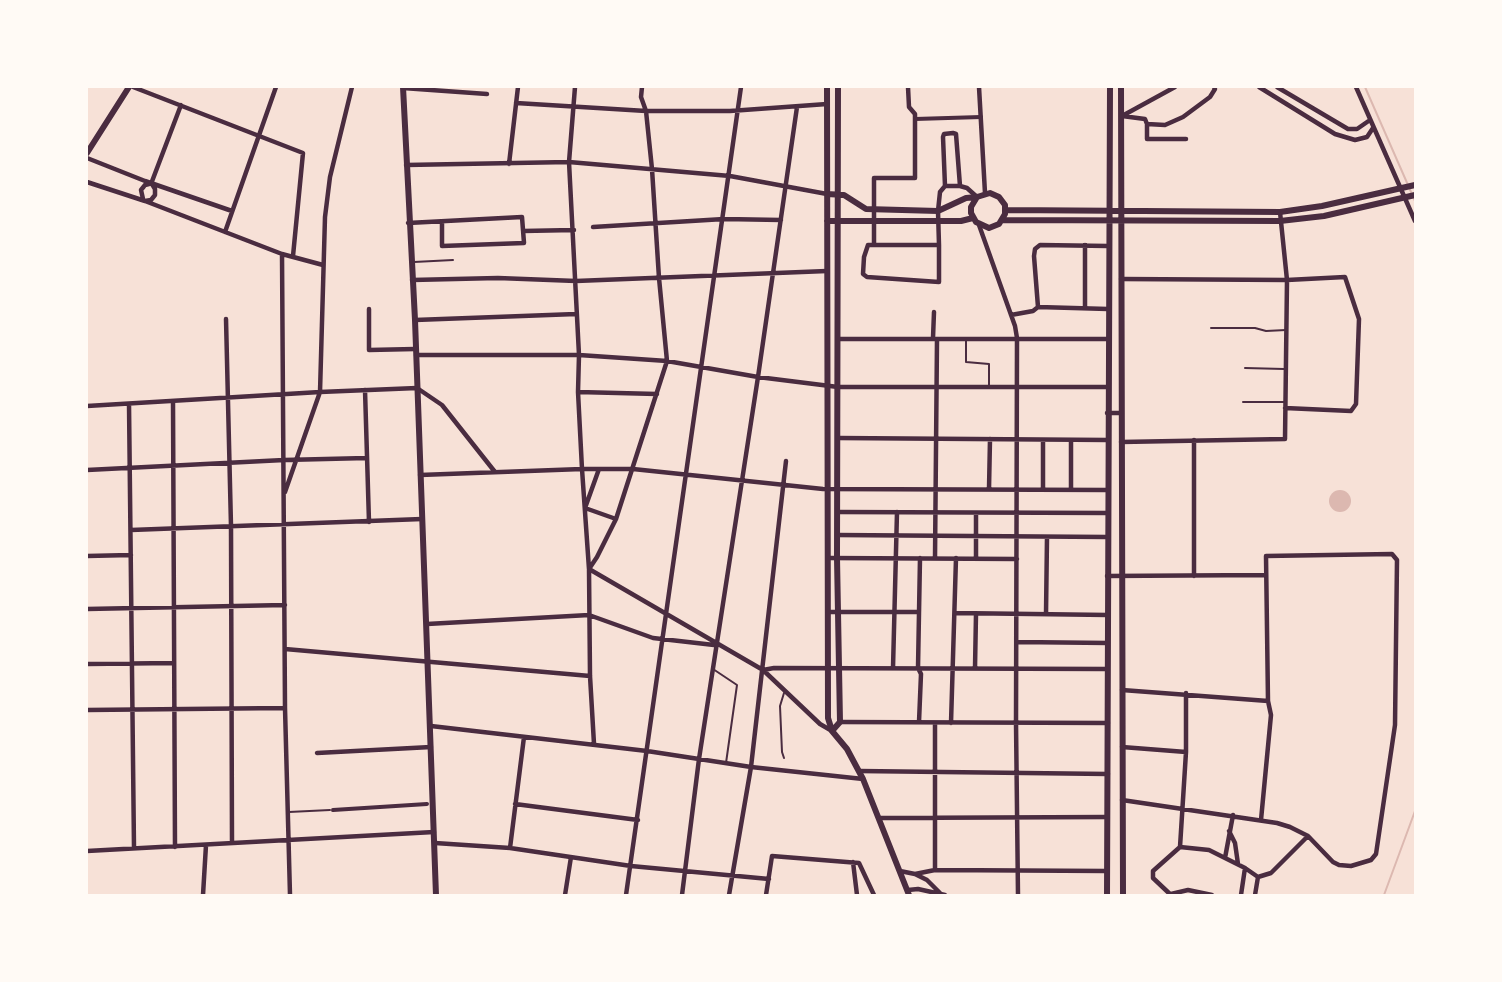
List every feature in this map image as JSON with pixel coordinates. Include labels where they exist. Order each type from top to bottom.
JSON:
[{"type":"street","points":[[87,153],[131,87],[303,153],[293,256]]},
{"type":"street","points":[[225,232],[276,87]]},
{"type":"street","points":[[284,494],[320,392],[322,265],[330,177],[352,87]]},
{"type":"street","points":[[436,895],[415,320],[408,223],[403,87],[488,94]]},
{"type":"street","points":[[509,164],[518,87]]},
{"type":"street","points":[[575,87],[569,162],[579,355],[578,392],[589,568],[590,676],[594,744]]},
{"type":"street","points":[[589,568],[616,519],[667,362],[652,169],[646,111],[641,98],[642,87]]},
{"type":"street","points":[[626,895],[741,87]]},
{"type":"street","points":[[827,87],[828,718],[832,731]]},
{"type":"street","points":[[832,731],[840,722],[837,558],[838,87]]},
{"type":"street","points":[[874,245],[874,178],[915,178],[915,114],[909,107],[908,87]]},
{"type":"street","points":[[979,87],[986,193]]},
{"type":"street","points":[[1107,895],[1110,87]]},
{"type":"street","points":[[1121,87],[1123,895]]},
{"type":"street","points":[[1122,116],[1175,87]]},
{"type":"street","points":[[1147,124],[1165,125],[1183,117],[1210,97],[1214,87]]},
{"type":"street","points":[[1259,87],[1335,134],[1355,140],[1367,137],[1374,128]]},
{"type":"street","points":[[1277,87],[1348,129],[1358,129],[1370,120]]},
{"type":"street","points":[[1356,87],[1415,221]]},
{"type":"street","points":[[1110,96],[1122,96]]},
{"type":"street","points":[[516,103],[646,111],[738,111],[827,104]]},
{"type":"street","points":[[151,184],[181,105]]},
{"type":"street","points":[[682,895],[699,759],[797,107]]},
{"type":"street","points":[[1122,116],[1145,119],[1147,139],[1186,139]]},
{"type":"street","points":[[915,119],[981,117]]},
{"type":"street","points":[[939,245],[868,245],[864,257],[863,274],[867,277],[939,282],[939,245],[938,211],[940,192],[945,186],[944,134],[956,134],[960,186]]},
{"type":"street","points":[[87,158],[151,184],[232,211]]},
{"type":"street","points":[[406,165],[569,162],[729,176],[844,195],[866,209],[873,210],[938,211],[966,198],[977,198]]},
{"type":"street","points":[[87,182],[145,201],[282,254],[322,265]]},
{"type":"street","points":[[145,201],[141,196],[141,190],[145,185],[151,184]]},
{"type":"street","points":[[145,201],[151,200],[154,195],[155,189],[151,184]]},
{"type":"street","points":[[1006,210],[1280,212],[1322,206],[1415,185]]},
{"type":"street","points":[[945,186],[967,188],[977,198]]},
{"type":"street","points":[[979,225],[994,227],[1003,220],[1006,210],[999,197],[986,193],[977,198],[971,207],[973,218],[979,225],[1011,315],[1017,338],[1018,895]]},
{"type":"street","points":[[1003,220],[1280,221],[1324,216],[1415,195]]},
{"type":"street","points":[[1121,442],[1285,439],[1287,280],[1280,212]]},
{"type":"street","points":[[408,223],[522,216],[524,243],[442,246],[442,222]]},
{"type":"street","points":[[827,221],[938,219],[961,221],[973,218]]},
{"type":"street","points":[[593,227],[724,219],[781,220]]},
{"type":"street","points":[[523,231],[574,230]]},
{"type":"street","points":[[1038,307],[1035,249],[1040,245],[1108,246]]},
{"type":"street","points":[[1085,245],[1085,308]]},
{"type":"street","points":[[282,254],[286,813],[290,895]]},
{"type":"street","points":[[412,280],[498,278],[576,281],[827,271]]},
{"type":"street","points":[[1121,279],[1287,280],[1345,277],[1359,319],[1356,404],[1352,411],[1285,408]]},
{"type":"street","points":[[1011,315],[1033,311],[1038,307],[1108,309]]},
{"type":"street","points":[[369,309],[369,350],[579,355],[667,362],[838,387],[1108,387]]},
{"type":"street","points":[[934,312],[937,387],[935,558]]},
{"type":"street","points":[[415,320],[576,314]]},
{"type":"street","points":[[226,319],[231,526],[232,843]]},
{"type":"street","points":[[838,339],[1108,339]]},
{"type":"street","points":[[87,406],[417,388],[442,405],[495,472]]},
{"type":"street","points":[[365,390],[369,522]]},
{"type":"street","points":[[578,392],[657,394]]},
{"type":"street","points":[[174,401],[175,847]]},
{"type":"street","points":[[129,404],[134,848]]},
{"type":"street","points":[[1107,413],[1121,413]]},
{"type":"street","points":[[838,438],[1108,440]]},
{"type":"street","points":[[989,489],[990,439]]},
{"type":"street","points":[[1043,440],[1043,490]]},
{"type":"street","points":[[1071,440],[1071,490]]},
{"type":"street","points":[[1194,440],[1194,576]]},
{"type":"street","points":[[87,470],[367,458]]},
{"type":"street","points":[[729,895],[751,767],[786,461]]},
{"type":"street","points":[[585,508],[599,469]]},
{"type":"street","points":[[420,475],[633,469],[828,489],[1108,490]]},
{"type":"street","points":[[585,508],[616,519]]},
{"type":"street","points":[[837,512],[1108,513]]},
{"type":"street","points":[[892,668],[897,512]]},
{"type":"street","points":[[975,513],[976,558]]},
{"type":"street","points":[[130,530],[422,519]]},
{"type":"street","points":[[837,535],[1107,537]]},
{"type":"street","points":[[1046,614],[1047,537]]},
{"type":"street","points":[[1122,800],[1233,815],[1290,827],[1308,836],[1339,866],[1351,866],[1371,860],[1376,854],[1395,725],[1397,560],[1392,554],[1266,556],[1268,701],[1271,715],[1261,820]]},
{"type":"street","points":[[87,556],[131,555]]},
{"type":"street","points":[[828,558],[1017,559]]},
{"type":"street","points":[[919,722],[920,558]]},
{"type":"street","points":[[951,723],[956,558]]},
{"type":"street","points":[[589,568],[763,670],[820,724],[832,731],[847,749],[859,771],[908,893],[918,889],[943,894]]},
{"type":"street","points":[[1107,576],[1266,575]]},
{"type":"street","points":[[87,609],[285,605]]},
{"type":"street","points":[[828,612],[918,612]]},
{"type":"street","points":[[955,613],[1108,615]]},
{"type":"street","points":[[975,668],[976,614]]},
{"type":"street","points":[[427,624],[589,615],[653,638],[717,645]]},
{"type":"street","points":[[1017,642],[1108,643]]},
{"type":"street","points":[[285,649],[590,676]]},
{"type":"street","points":[[87,664],[174,663]]},
{"type":"street","points":[[763,670],[774,668],[1107,669]]},
{"type":"street","points":[[1122,690],[1186,693],[1268,701]]},
{"type":"street","points":[[1186,693],[1186,752],[1180,847],[1153,871],[1153,878],[1171,894],[1188,890],[1212,895]]},
{"type":"street","points":[[87,710],[285,708]]},
{"type":"street","points":[[840,722],[1108,723]]},
{"type":"street","points":[[935,870],[936,723]]},
{"type":"street","points":[[431,726],[594,744],[751,767],[862,779]]},
{"type":"street","points":[[510,848],[524,737]]},
{"type":"street","points":[[317,753],[432,747]]},
{"type":"street","points":[[1122,747],[1186,752]]},
{"type":"street","points":[[859,771],[1108,774]]},
{"type":"street","points":[[331,810],[427,804]]},
{"type":"street","points":[[515,804],[638,820]]},
{"type":"street","points":[[1225,858],[1233,815]]},
{"type":"street","points":[[879,818],[1107,817]]},
{"type":"street","points":[[1229,831],[1235,843],[1238,864]]},
{"type":"street","points":[[87,851],[434,832]]},
{"type":"street","points":[[1258,877],[1271,873],[1308,836]]},
{"type":"street","points":[[435,843],[510,848],[631,866],[769,879]]},
{"type":"street","points":[[203,895],[206,845]]},
{"type":"street","points":[[1180,847],[1209,850],[1258,877]]},
{"type":"street","points":[[766,895],[772,856],[859,863],[874,895]]},
{"type":"street","points":[[565,895],[571,857]]},
{"type":"street","points":[[853,862],[857,895]]},
{"type":"street","points":[[1240,895],[1245,868]]},
{"type":"street","points":[[915,874],[935,870],[1106,871]]},
{"type":"street","points":[[900,871],[915,874],[927,880],[943,894]]},
{"type":"street","points":[[1255,895],[1258,877]]},
{"type":"lane","points":[[411,262],[453,260]]},
{"type":"lane","points":[[1211,328],[1255,328],[1266,332],[1286,330]]},
{"type":"lane","points":[[966,338],[966,363],[989,364],[989,387]]},
{"type":"lane","points":[[1245,368],[1286,369]]},
{"type":"lane","points":[[1243,402],[1285,402]]},
{"type":"lane","points":[[713,669],[737,685],[726,763]]},
{"type":"lane","points":[[784,758],[780,706],[785,691]]},
{"type":"lane","points":[[286,813],[331,810]]},
{"type":"shaded area","points":[[1336,490],[1344,490],[1351,497],[1351,505],[1344,512],[1336,512],[1329,505],[1329,497]]},
{"type":"waterway","points":[[1365,87],[1415,201]]},
{"type":"waterway","points":[[1384,895],[1415,811]]}]
